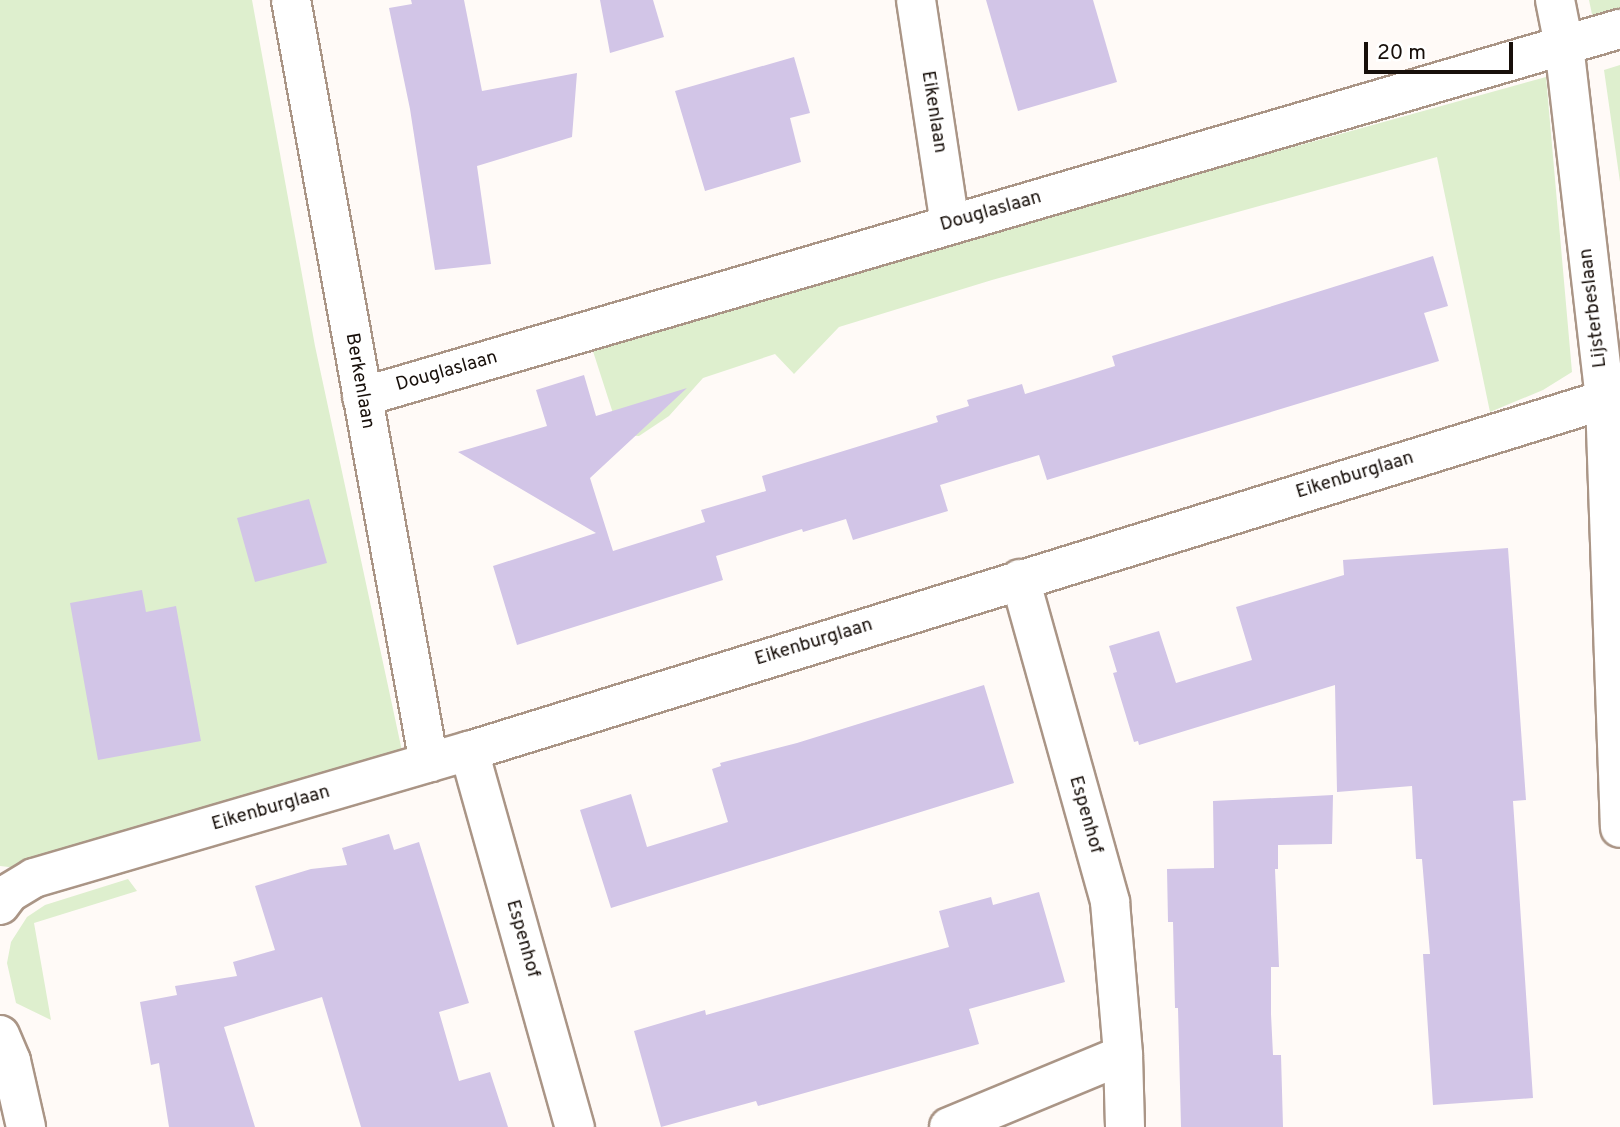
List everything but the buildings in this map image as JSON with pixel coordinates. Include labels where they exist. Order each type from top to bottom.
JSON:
[{"type":"street","name":"Berkenlaan","points":[[291,0],[429,763]]},
{"type":"street","name":"Eikenlaan","points":[[916,0],[950,224]]},
{"type":"street","name":"Lijsterbeslaan","points":[[1555,0],[1564,45],[1612,398],[1620,828]]},
{"type":"street","name":"Douglaslaan","points":[[362,397],[1620,29]]},
{"type":"street","name":"Eikenburglaan","points":[[4,899],[34,878],[469,751],[1612,398]]},
{"type":"street","name":"Espenhof","points":[[1020,579],[1110,902],[1123,1055],[1125,1127]]},
{"type":"street","name":"Espenhof","points":[[469,751],[575,1127]]},
{"type":"street","points":[[0,1035],[10,1061],[26,1127]]},
{"type":"street","points":[[949,1127],[1123,1055]]},
{"type":"green space","points":[[0,0],[252,0],[315,346],[402,751],[18,868],[0,866]]},
{"type":"green space","points":[[1589,0],[1620,0],[1620,27],[1593,19]]},
{"type":"green space","points":[[1620,65],[1620,182],[1604,70]]},
{"type":"green space","points":[[1546,77],[1572,372],[1543,390],[1490,412],[1437,157],[992,280],[839,327],[794,374],[775,354],[703,378],[669,416],[639,436],[620,435],[590,342]]},
{"type":"green space","points":[[128,879],[137,891],[34,923],[51,1020],[16,1003],[7,963],[11,942],[27,917],[45,905]]}]
